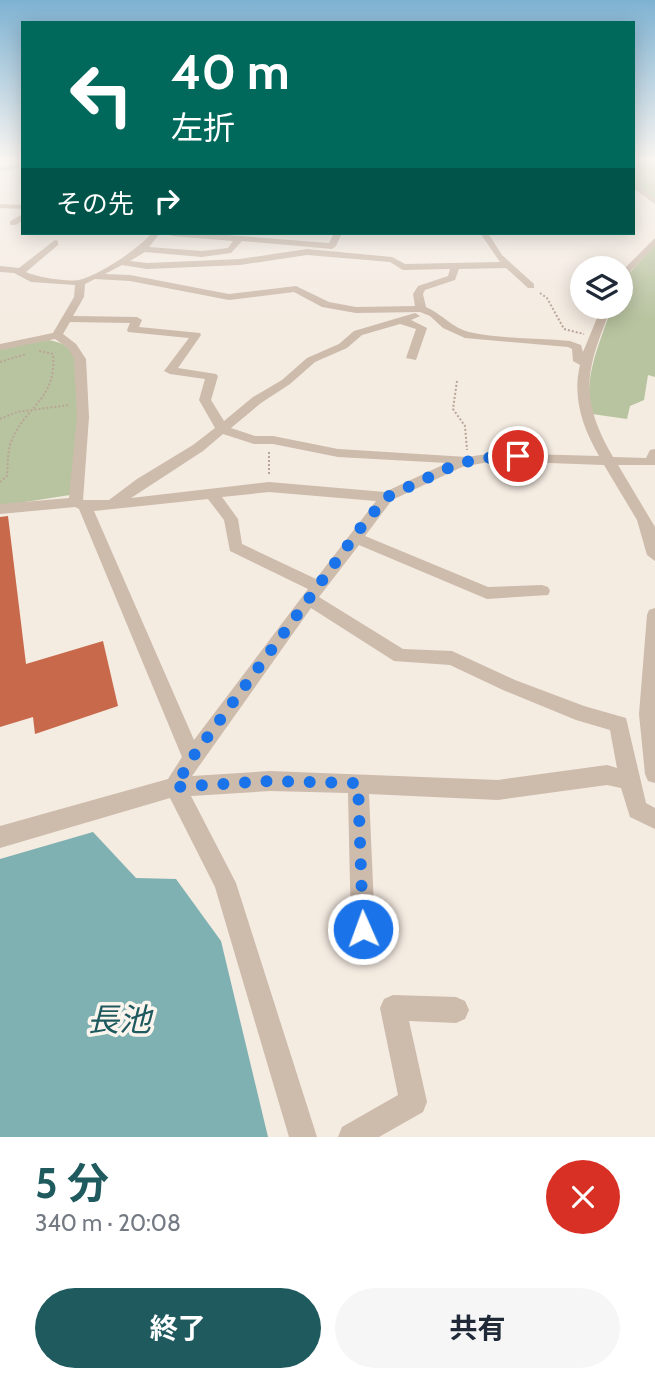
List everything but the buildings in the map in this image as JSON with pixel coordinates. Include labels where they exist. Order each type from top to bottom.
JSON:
[{"type":"street","points":[[13,223],[21,217]]},
{"type":"street","points":[[0,269],[20,272],[31,279],[80,284],[143,249],[154,235]]},
{"type":"street","points":[[194,235],[239,239],[272,237],[332,246],[337,235]]},
{"type":"street","points":[[485,235],[507,265],[531,286]]},
{"type":"street","points":[[143,249],[202,254],[231,250],[239,239]]},
{"type":"street","points":[[633,265],[655,241]]},
{"type":"street","points":[[20,272],[55,243]]},
{"type":"street","points":[[120,262],[147,266],[240,262],[307,253],[392,260],[404,267],[507,265]]},
{"type":"street","points":[[112,505],[222,429],[311,360],[343,346],[358,333],[419,315],[421,309],[418,294],[421,288],[452,278],[456,264]]},
{"type":"street","points":[[140,280],[147,266]]},
{"type":"street","points":[[93,276],[140,280],[229,297],[296,289],[326,305],[336,307],[369,310],[421,309],[434,314],[447,326],[465,335],[570,344],[577,347],[579,361],[587,363]]},
{"type":"street","points":[[0,347],[57,335],[79,297],[80,284]]},
{"type":"street","points":[[67,319],[137,320],[132,330],[196,335],[170,371],[212,376],[205,400],[222,429],[254,440],[269,440],[338,453],[468,461],[518,456],[650,462],[655,453]]},
{"type":"street","points":[[602,319],[583,377],[588,417],[608,461],[644,516],[653,540],[655,555]]},
{"type":"street","points":[[400,320],[422,328],[412,358]]},
{"type":"street","points":[[57,335],[72,346],[80,359],[83,404],[81,504],[192,758]]},
{"type":"street","points":[[175,787],[192,758],[354,537],[387,497],[468,461]]},
{"type":"street","points":[[0,509],[81,504],[112,505],[269,487],[387,497]]},
{"type":"street","points":[[212,494],[230,519],[235,547],[313,593],[400,656],[452,657],[521,690],[619,724],[637,810],[655,819]]},
{"type":"street","points":[[354,537],[487,593],[542,591]]},
{"type":"street","points":[[655,615],[648,735],[655,774]]},
{"type":"street","points":[[0,836],[175,787],[270,781],[498,790],[607,775],[629,781]]},
{"type":"street","points":[[358,783],[363,929]]},
{"type":"street","points":[[175,787],[225,883],[303,1137]]},
{"type":"street","points":[[352,1137],[413,1102],[393,1009],[456,1010]]},
{"type":"path","points":[[531,286],[547,298],[564,328],[594,337]]},
{"type":"path","points":[[0,362],[35,350],[53,354],[56,368],[50,392],[11,441],[7,476],[0,482]]},
{"type":"path","points":[[457,381],[453,409],[465,426],[468,461]]},
{"type":"path","points":[[0,419],[33,410],[83,404]]},
{"type":"path","points":[[269,440],[269,487]]},
{"type":"green space","points":[[655,245],[655,377],[648,375],[644,400],[630,406],[627,419],[592,414],[589,387],[591,373],[607,319],[633,319],[633,269]]},
{"type":"green space","points":[[44,339],[61,343],[69,349],[75,360],[78,376],[78,419],[70,495],[0,506],[0,349]]},
{"type":"water","name":"長池","points":[[93,832],[136,878],[176,879],[221,941],[268,1137],[0,1137],[0,859]]},
{"type":"route","points":[[363,929],[358,783],[270,781],[175,787],[192,758],[362,526],[387,497],[459,463],[518,456]]}]
